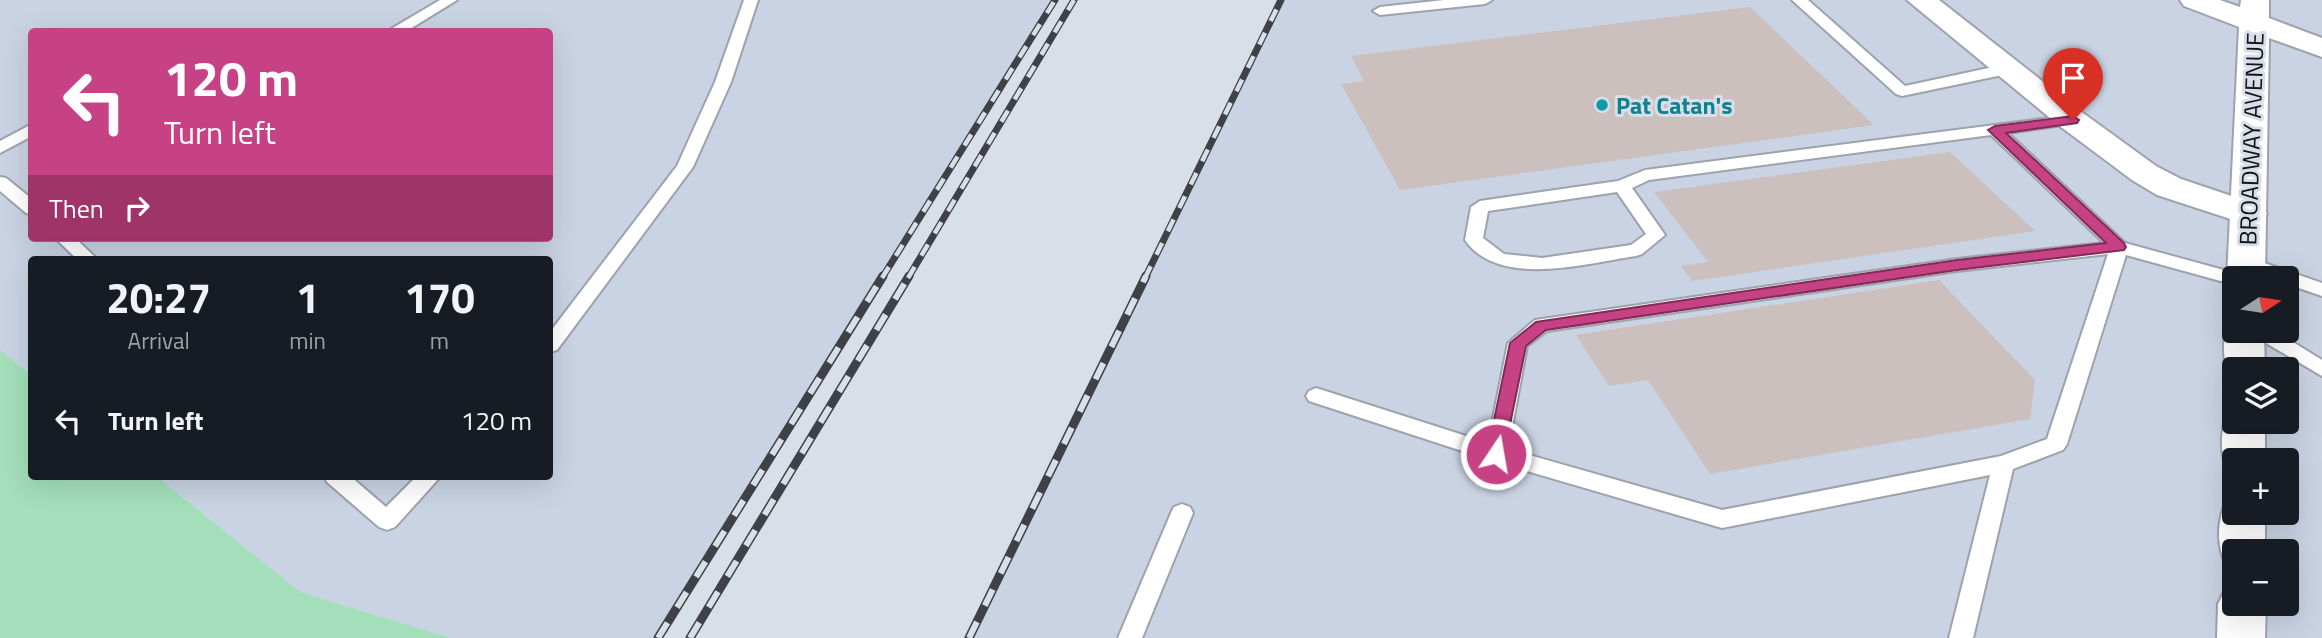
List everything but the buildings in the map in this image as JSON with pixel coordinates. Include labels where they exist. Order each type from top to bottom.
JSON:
[{"type":"main road","points":[[1922,0],[2007,69],[2144,173],[2169,187],[2249,214]]},
{"type":"main road","points":[[2194,0],[2255,12],[2322,48]]},
{"type":"main road","name":"BROADWAY AVENUE","points":[[2244,266],[2249,214],[2255,12]]},
{"type":"main road","points":[[2241,638],[2242,616]]},
{"type":"lane","points":[[400,28],[450,0]]},
{"type":"lane","points":[[553,341],[685,167],[723,82],[751,0]]},
{"type":"lane","points":[[1380,11],[1485,0]]},
{"type":"lane","points":[[1799,0],[1902,91],[2007,69]]},
{"type":"lane","points":[[1622,186],[1656,235],[1636,250],[1542,264],[1499,259],[1474,240],[1480,207],[1622,186],[1645,175],[2073,120]]},
{"type":"lane","points":[[1995,130],[2119,247]]},
{"type":"lane","points":[[0,148],[28,131]]},
{"type":"lane","points":[[0,182],[28,206]]},
{"type":"lane","points":[[69,242],[85,256]]},
{"type":"lane","points":[[1316,396],[1496,454],[1722,519],[2003,464],[2056,444],[2119,247]]},
{"type":"lane","points":[[1496,454],[1518,343],[1542,326],[1957,265],[2119,247],[2222,269]]},
{"type":"lane","points":[[2300,285],[2322,290]]},
{"type":"lane","points":[[2280,343],[2322,369]]},
{"type":"lane","points":[[1961,638],[2003,464]]},
{"type":"lane","points":[[340,480],[387,521],[426,480]]},
{"type":"lane","points":[[1130,638],[1182,513]]},
{"type":"shaded area","points":[[0,0],[1055,0],[658,638],[451,638],[300,592],[161,480],[553,480],[553,256],[28,256],[28,373],[0,350]]},
{"type":"shaded area","points":[[1280,0],[2322,0],[2322,638],[964,638]]},
{"type":"green space","points":[[0,350],[28,373],[28,480],[161,480],[300,592],[451,638],[0,638]]},
{"type":"railway","points":[[882,278],[1055,0]]},
{"type":"railway","points":[[908,278],[1074,0]]},
{"type":"railway","points":[[1145,278],[1281,0]]},
{"type":"railway","points":[[658,638],[883,276]]},
{"type":"railway","points":[[690,638],[909,276]]},
{"type":"railway","points":[[969,638],[1146,276]]},
{"type":"place","name":"Pat Catan's","points":[[1602,105]]},
{"type":"route","points":[[1496,454],[1518,343],[1542,326],[1957,265],[2119,247],[1995,130],[2073,120]]}]
